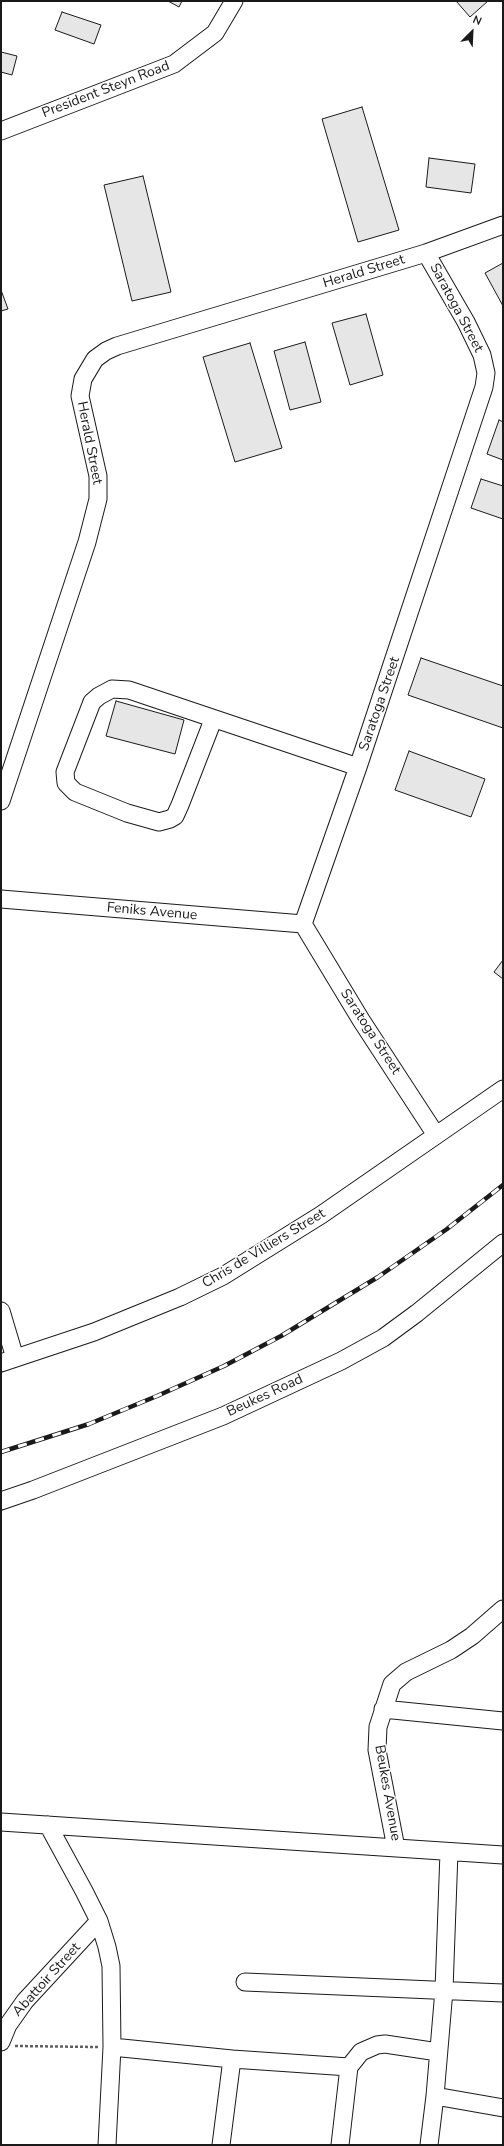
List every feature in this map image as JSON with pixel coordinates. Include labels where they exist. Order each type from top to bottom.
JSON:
[{"type":"street","name":"President Steyn Road","points":[[1,131],[174,64],[215,33],[234,1]]},
{"type":"street","name":"Herald Street","points":[[1,801],[87,542],[98,499],[98,476],[80,396],[83,379],[90,365],[100,355],[117,346],[426,253],[503,225]]},
{"type":"street","name":"Saratoga Street","points":[[426,253],[476,341],[482,355],[486,373],[480,405],[358,767],[303,924],[361,1020],[436,1135]]},
{"type":"street","points":[[213,720],[180,805],[175,816],[170,819],[159,822],[127,813],[74,792],[66,783],[65,772],[86,714],[92,702],[105,692],[112,689],[129,690],[213,720],[358,767]]},
{"type":"street","name":"Feniks Avenue","points":[[1,899],[240,920],[303,924]]},
{"type":"street","name":"Chris de Villiers Street","points":[[8,1360],[115,1324],[180,1297],[223,1276],[321,1215],[503,1089]]},
{"type":"street","name":"Beukes Road","points":[[1,1501],[223,1416],[341,1361],[383,1338],[417,1314],[503,1243]]},
{"type":"street","points":[[1,1311],[8,1360]]},
{"type":"street","name":"Beukes Avenue","points":[[396,1848],[377,1750],[378,1727],[383,1709],[396,1679],[406,1672],[451,1650],[472,1636],[503,1609]]},
{"type":"street","points":[[383,1709],[503,1721]]},
{"type":"street","points":[[1,1822],[449,1852],[503,1854]]},
{"type":"street","points":[[48,1825],[99,1921],[108,1947],[110,1966],[112,2047],[107,2145]]},
{"type":"street","points":[[428,2145],[435,2096],[444,1990],[449,1852]]},
{"type":"street","name":"Abattoir Street","points":[[5,2044],[8,2025],[25,2001],[99,1921]]},
{"type":"street","points":[[245,1982],[503,1993]]},
{"type":"street","points":[[340,2145],[349,2067],[362,2052],[385,2044],[438,2052]]},
{"type":"street","points":[[112,2047],[232,2059],[349,2067]]},
{"type":"street","points":[[222,2145],[232,2059]]},
{"type":"street","points":[[435,2096],[503,2108]]},
{"type":"path","points":[[5,2044],[112,2047]]},
{"type":"building","points":[[168,1],[182,1],[179,7]]},
{"type":"building","points":[[456,1],[488,1],[470,17]]},
{"type":"building","points":[[62,12],[101,25],[94,44],[55,30]]},
{"type":"building","points":[[1,52],[17,56],[12,75],[1,72]]},
{"type":"building","points":[[362,107],[399,230],[358,242],[322,119]]},
{"type":"building","points":[[429,158],[475,164],[471,193],[426,187]]},
{"type":"building","points":[[143,176],[171,292],[132,301],[104,185]]},
{"type":"building","points":[[503,263],[503,306],[485,273]]},
{"type":"building","points":[[1,290],[8,309],[1,311]]},
{"type":"building","points":[[366,314],[383,375],[350,385],[332,323]]},
{"type":"building","points":[[305,342],[321,402],[290,410],[274,351]]},
{"type":"building","points":[[250,343],[282,448],[235,462],[203,357]]},
{"type":"building","points":[[499,420],[503,422],[503,460],[487,454]]},
{"type":"building","points":[[481,479],[503,486],[503,519],[471,508]]},
{"type":"building","points":[[421,658],[503,686],[503,728],[408,695]]},
{"type":"building","points":[[116,701],[184,720],[175,754],[106,736]]},
{"type":"building","points":[[409,751],[485,779],[471,817],[395,790]]},
{"type":"building","points":[[503,960],[503,979],[494,972]]},
{"type":"railway","points":[[1,1452],[89,1424],[157,1396],[224,1366],[281,1336],[378,1277],[447,1229],[503,1185]]}]
